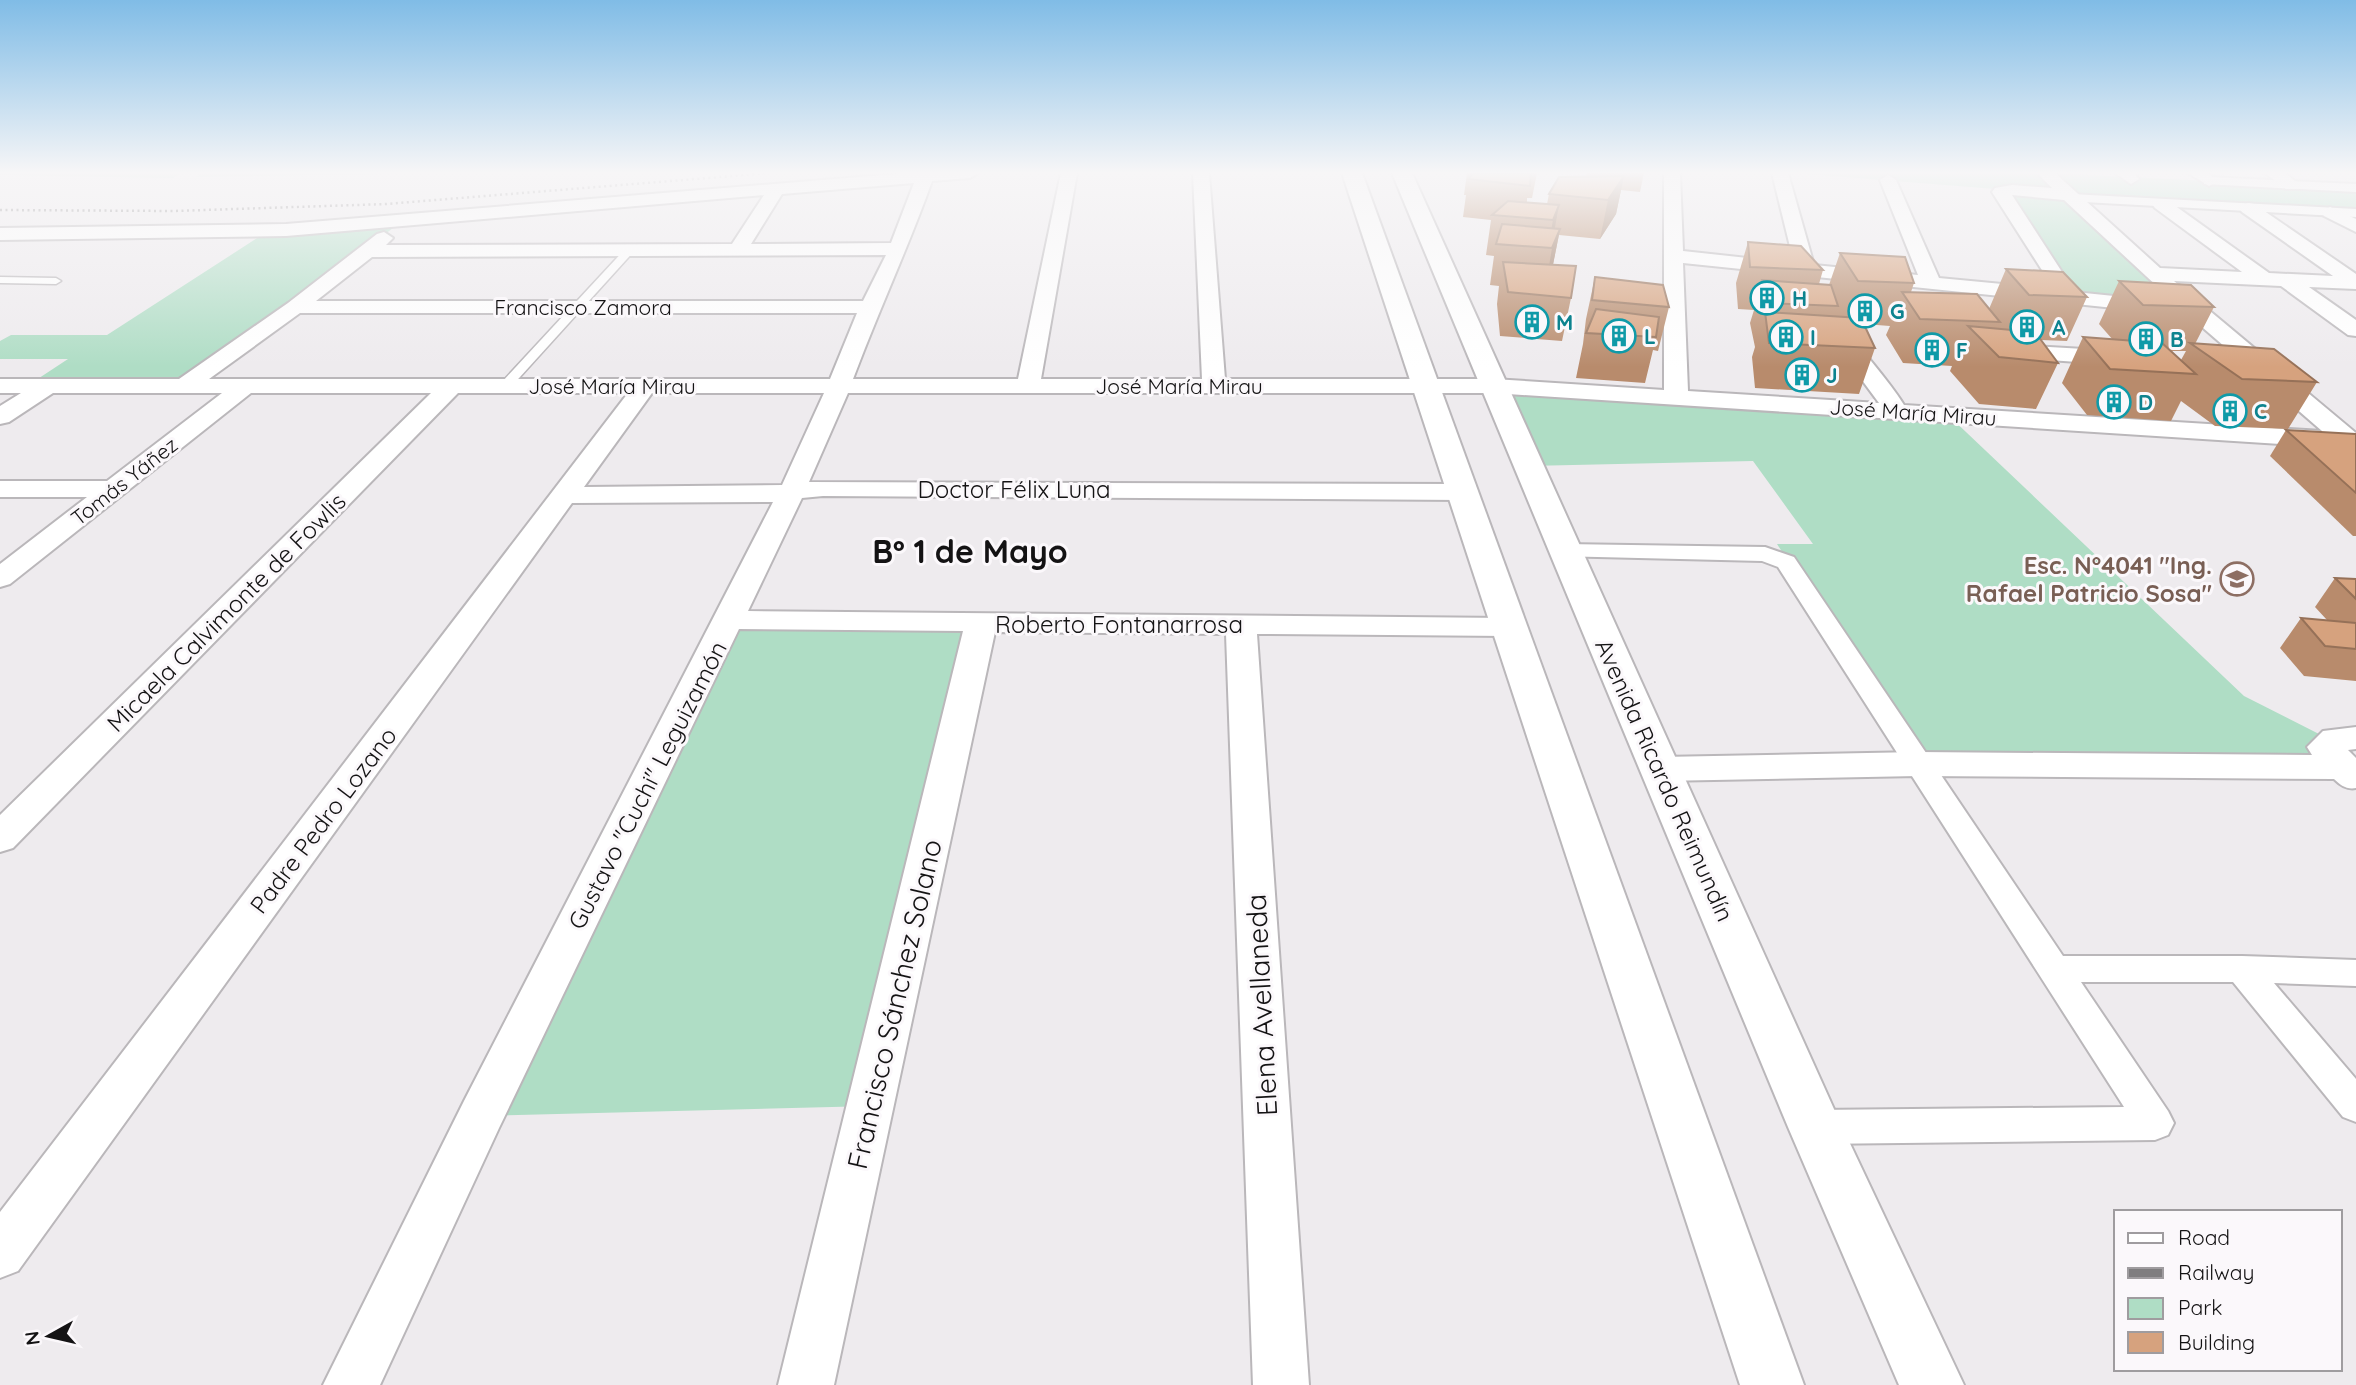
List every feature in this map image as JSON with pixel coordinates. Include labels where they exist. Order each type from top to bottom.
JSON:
[{"type":"street","points":[[186,385],[295,307],[385,238]]},
{"type":"street","points":[[739,248],[746,238]]},
{"type":"street","name":"Gustavo \"Cuchi\" Leguizamón","points":[[351,1385],[481,1116],[792,491],[902,238]]},
{"type":"street","points":[[1028,385],[1057,238]]},
{"type":"street","points":[[1205,238],[1214,386]]},
{"type":"street","points":[[1375,238],[1507,627],[1772,1385]]},
{"type":"street","name":"Avenida Ricardo Reimundín","points":[[1430,238],[1815,1127],[1932,1385]]},
{"type":"street","points":[[1674,238],[1676,397]]},
{"type":"street","points":[[1797,238],[1806,270]]},
{"type":"street","points":[[1912,238],[1931,283]]},
{"type":"street","points":[[2030,238],[2068,296]]},
{"type":"street","points":[[2115,238],[2194,310],[2352,441]]},
{"type":"street","points":[[2207,238],[2264,279]]},
{"type":"street","points":[[2291,238],[2356,283]]},
{"type":"street","points":[[369,251],[898,248]]},
{"type":"street","points":[[1675,256],[2194,310]]},
{"type":"street","points":[[2157,274],[2356,283]]},
{"type":"street","points":[[2288,281],[2356,330]]},
{"type":"street","name":"Francisco Zamora","points":[[295,307],[870,307]]},
{"type":"street","points":[[1846,345],[1879,383],[1896,411]]},
{"type":"street","points":[[2031,353],[2140,360]]},
{"type":"street","points":[[2221,365],[2262,367]]},
{"type":"street","name":"Tomás Yáñez","points":[[0,578],[248,384]]},
{"type":"street","name":"José María Mirau","points":[[0,386],[1493,386],[2352,441]]},
{"type":"street","points":[[0,417],[48,386]]},
{"type":"street","name":"Micaela Calvimonte de Fowlis","points":[[0,838],[452,386]]},
{"type":"street","name":"Padre Pedro Lozano","points":[[0,1253],[645,386]]},
{"type":"street","name":"Doctor Félix Luna","points":[[566,495],[792,491],[823,488],[1462,492]]},
{"type":"street","points":[[0,489],[113,489]]},
{"type":"street","points":[[1564,551],[1765,554],[1786,562],[2155,1123],[1815,1127]]},
{"type":"street","name":"Roberto Fontanarrosa","points":[[730,620],[1507,627]]},
{"type":"street","name":"Francisco Sánchez Solano","points":[[806,1385],[981,623]]},
{"type":"street","name":"Elena Avellaneda","points":[[1241,625],[1281,1385]]},
{"type":"street","points":[[1661,769],[2347,756]]},
{"type":"street","points":[[2056,969],[2242,969],[2356,973]]},
{"type":"street","points":[[2242,969],[2356,1107]]},
{"type":"lane","points":[[506,385],[631,249]]},
{"type":"lane","points":[[0,280],[56,281]]},
{"type":"green space","points":[[258,238],[380,238],[186,385],[27,386],[68,359],[0,359],[0,341],[11,335],[107,335]]},
{"type":"green space","points":[[2035,238],[2115,238],[2194,310],[2068,296]]},
{"type":"green space","points":[[1493,386],[1947,414],[2244,696],[2319,734],[2342,767],[1918,764],[1777,544],[1813,544],[1753,461],[1528,466]]},
{"type":"green space","points":[[730,620],[981,623],[872,1106],[481,1116]]},
{"type":"building","points":[[1498,238],[1556,238],[1552,248],[1496,244]]},
{"type":"building","points":[[1748,242],[1801,246],[1823,270],[1750,267]]},
{"type":"building","points":[[1840,253],[1905,257],[1914,283],[1858,281]]},
{"type":"building","points":[[1503,262],[1576,266],[1571,298],[1508,292]]},
{"type":"building","points":[[2006,269],[2063,272],[2087,297],[2029,295]]},
{"type":"building","points":[[1595,277],[1663,285],[1669,307],[1592,300]]},
{"type":"building","points":[[1762,280],[1831,285],[1838,306],[1767,303]]},
{"type":"building","points":[[2119,281],[2191,285],[2214,307],[2143,305]]},
{"type":"building","points":[[1902,292],[1977,294],[2000,322],[1920,319]]},
{"type":"building","points":[[1596,309],[1659,317],[1656,337],[1586,333]]},
{"type":"building","points":[[1765,312],[1861,318],[1875,348],[1769,343]]},
{"type":"building","points":[[1968,326],[2035,332],[2058,363],[1999,357]]},
{"type":"building","points":[[2083,337],[2162,343],[2196,374],[2110,369]]},
{"type":"building","points":[[2190,343],[2274,349],[2317,382],[2242,379]]},
{"type":"building","points":[[2286,430],[2356,434],[2356,493]]},
{"type":"building","points":[[2335,578],[2356,579],[2356,599]]},
{"type":"building","points":[[2301,618],[2356,623],[2356,649],[2325,646]]},
{"type":"place","name":"H","points":[[1767,298]]},
{"type":"place","name":"G","points":[[1865,311]]},
{"type":"place","name":"M","points":[[1532,322]]},
{"type":"place","name":"A","points":[[2027,327]]},
{"type":"place","name":"L","points":[[1619,336]]},
{"type":"place","name":"I","points":[[1786,337]]},
{"type":"place","name":"B","points":[[2146,339]]},
{"type":"place","name":"F","points":[[1932,350]]},
{"type":"place","name":"J","points":[[1802,375]]},
{"type":"place","name":"D","points":[[2114,402]]},
{"type":"place","name":"C","points":[[2230,411]]},
{"type":"place","name":"Esc. N°4041 \"Ing. Rafael Patricio Sosa\"","points":[[2237,579]]},
{"type":"district","name":"Bº 1 de Mayo","points":[[970,551]]}]
